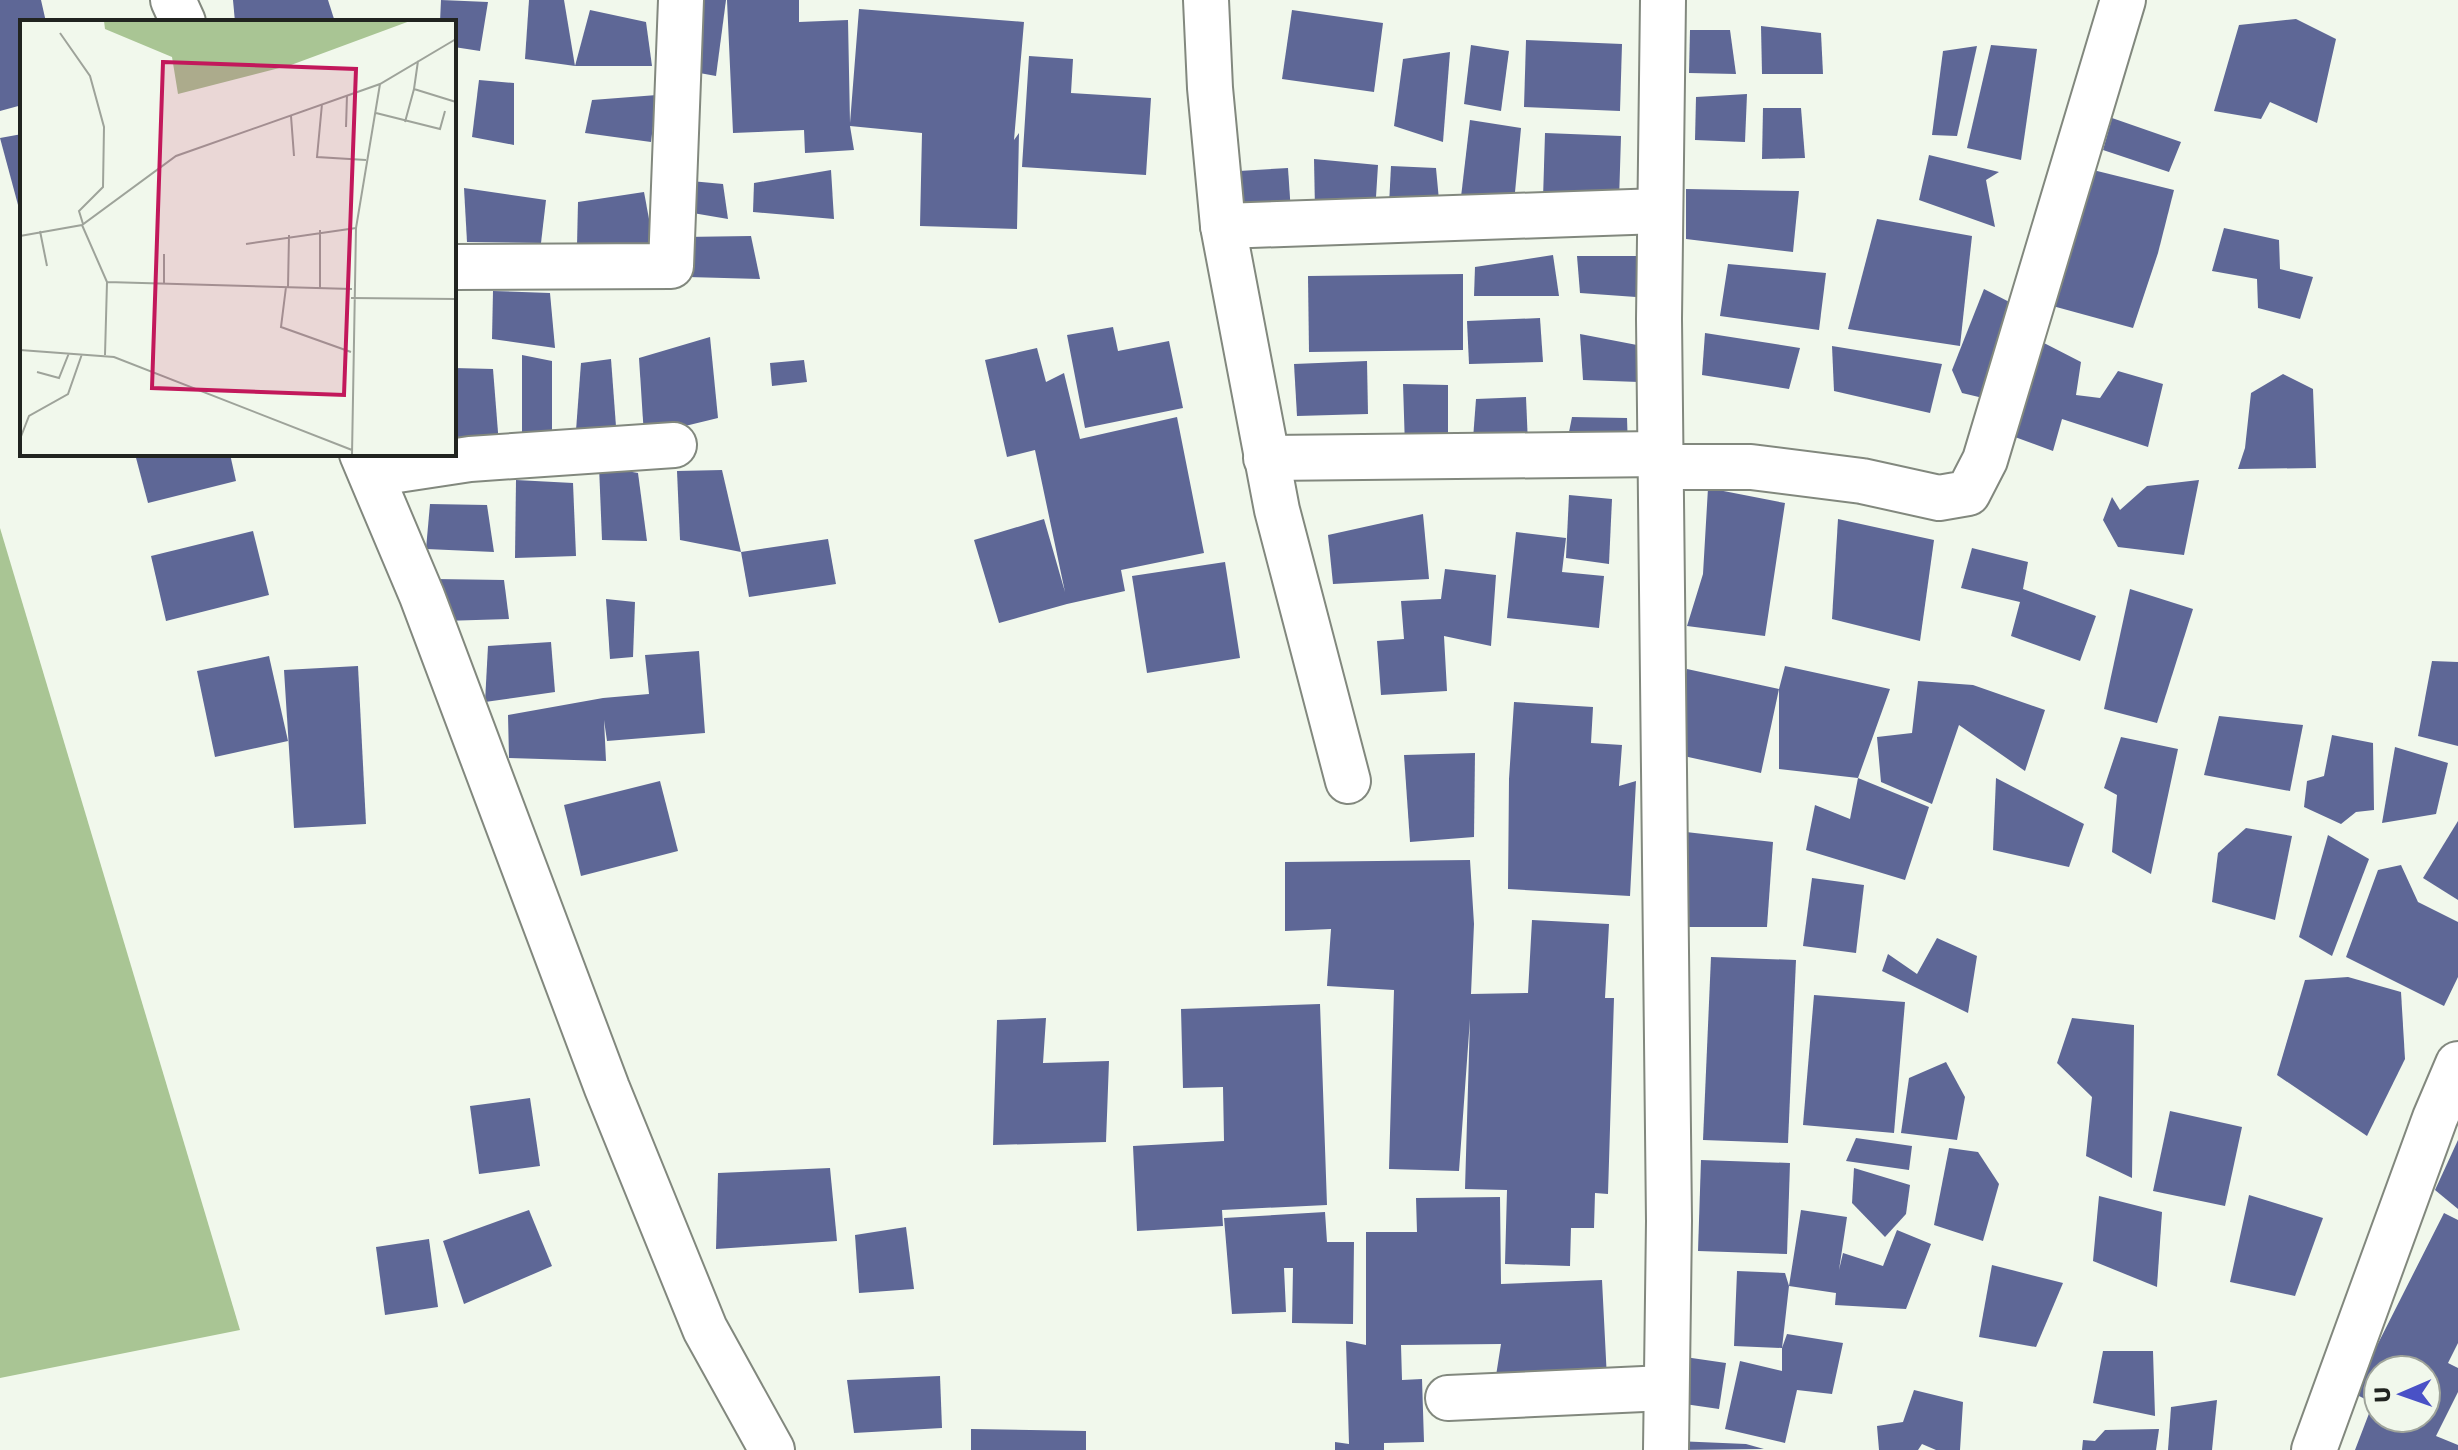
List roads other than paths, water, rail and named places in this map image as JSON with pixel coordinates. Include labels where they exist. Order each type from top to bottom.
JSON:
[{"type":"street","points":[[173,0],[182,20]]},
{"type":"street","points":[[456,267],[671,266],[681,0]]},
{"type":"street","points":[[1206,0],[1210,88],[1223,226],[1266,458],[1348,781]]},
{"type":"street","points":[[1663,0],[1661,460],[1669,1221],[1666,1450]]},
{"type":"street","points":[[1266,458],[1661,460],[1862,481],[1939,498],[1968,493],[1985,460],[2123,0]]},
{"type":"street","points":[[1223,226],[1660,211]]},
{"type":"street","points":[[674,445],[366,464],[422,596],[607,1088],[705,1329],[772,1450]]},
{"type":"street","points":[[2314,1450],[2435,1118],[2458,1064]]},
{"type":"street","points":[[1448,1398],[1665,1388]]}]
